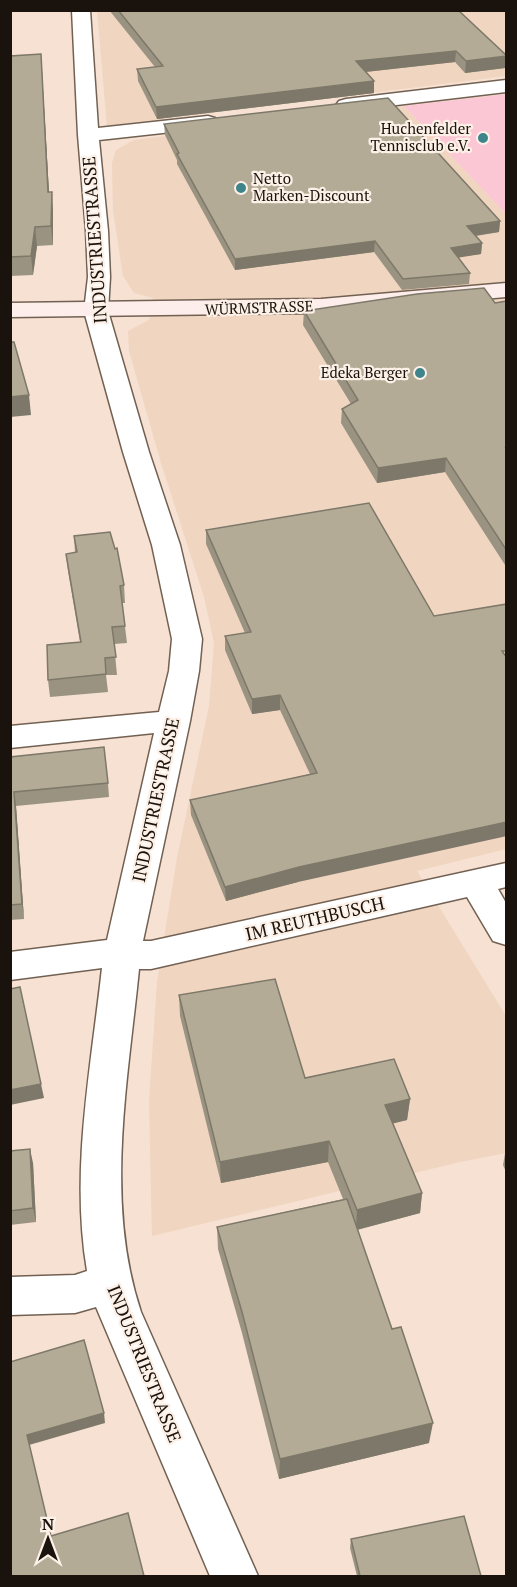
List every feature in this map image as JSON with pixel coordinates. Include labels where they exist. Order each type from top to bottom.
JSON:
[{"type":"street","name":"INDUSTRIESTRASSE","points":[[81,10],[88,135],[97,231],[99,277],[96,311],[136,453],[166,545],[187,639],[184,671],[174,721],[122,955],[100,1181],[104,1249],[110,1284],[119,1312],[234,1576]]},
{"type":"street","points":[[329,107],[507,86]]},
{"type":"street","points":[[88,135],[224,120]]},
{"type":"street","name":"WÜRMSTRASSE","points":[[10,310],[96,311],[321,306],[504,294]]},
{"type":"street","points":[[10,737],[174,721]]},
{"type":"street","points":[[491,879],[507,932]]},
{"type":"street","name":"IM REUTHBUSCH","points":[[10,966],[94,954],[151,955],[491,879]]},
{"type":"street","points":[[10,1296],[75,1294],[110,1284]]},
{"type":"shaded area","points":[[97,11],[506,11],[506,76],[107,126]]},
{"type":"shaded area","points":[[506,94],[506,214],[404,106]]},
{"type":"shaded area","points":[[404,106],[506,214],[506,849],[417,871],[506,1016],[506,1153],[152,1236],[149,1102],[157,982],[177,858],[209,706],[214,643],[204,597],[161,463],[129,351],[128,331],[149,320],[153,298],[134,293],[123,276],[113,211],[112,163],[116,150],[134,140]]},
{"type":"building","points":[[118,10],[458,10],[507,56],[466,61],[456,51],[356,61],[374,81],[156,107],[137,69],[163,66]]},
{"type":"building","points":[[41,54],[48,192],[52,192],[51,226],[35,227],[31,256],[10,257],[10,56]]},
{"type":"building","points":[[388,98],[500,221],[467,226],[482,243],[451,248],[470,273],[403,279],[375,241],[235,259],[177,154],[179,153],[164,124]]},
{"type":"building","name":"Edeka Berger","points":[[484,288],[495,303],[507,301],[507,551],[446,458],[378,468],[342,409],[358,400],[304,311],[417,294]]},
{"type":"building","points":[[10,342],[14,342],[29,395],[10,397]]},
{"type":"building","points":[[369,503],[434,616],[507,604],[507,651],[502,651],[507,658],[507,822],[299,867],[225,887],[190,800],[317,773],[280,695],[252,699],[225,636],[251,632],[206,530]]},
{"type":"building","points":[[110,532],[115,549],[117,548],[124,585],[120,586],[125,626],[112,627],[116,657],[105,658],[106,674],[48,680],[47,645],[81,642],[66,554],[77,552],[74,536]]},
{"type":"building","points":[[104,747],[108,783],[14,792],[22,904],[10,905],[10,757]]},
{"type":"building","points":[[275,979],[305,1078],[394,1059],[410,1099],[385,1105],[422,1193],[357,1210],[329,1141],[220,1162],[179,995]]},
{"type":"building","points":[[20,987],[41,1084],[10,1090],[10,989]]},
{"type":"building","points":[[30,1149],[33,1208],[10,1211],[10,1151]]},
{"type":"building","points":[[347,1199],[392,1329],[401,1327],[433,1423],[280,1459],[242,1312],[217,1227]]},
{"type":"building","points":[[84,1340],[104,1413],[27,1435],[51,1536],[128,1513],[144,1576],[10,1576],[10,1362]]},
{"type":"building","points":[[464,1516],[481,1576],[360,1576],[351,1539]]},
{"type":"place","name":"Huchenfelder Tennisclub e.V.","points":[[483,138]]},
{"type":"place","name":"Netto Marken-Discount","points":[[241,188]]},
{"type":"place","name":"Edeka Berger","points":[[420,373]]}]
